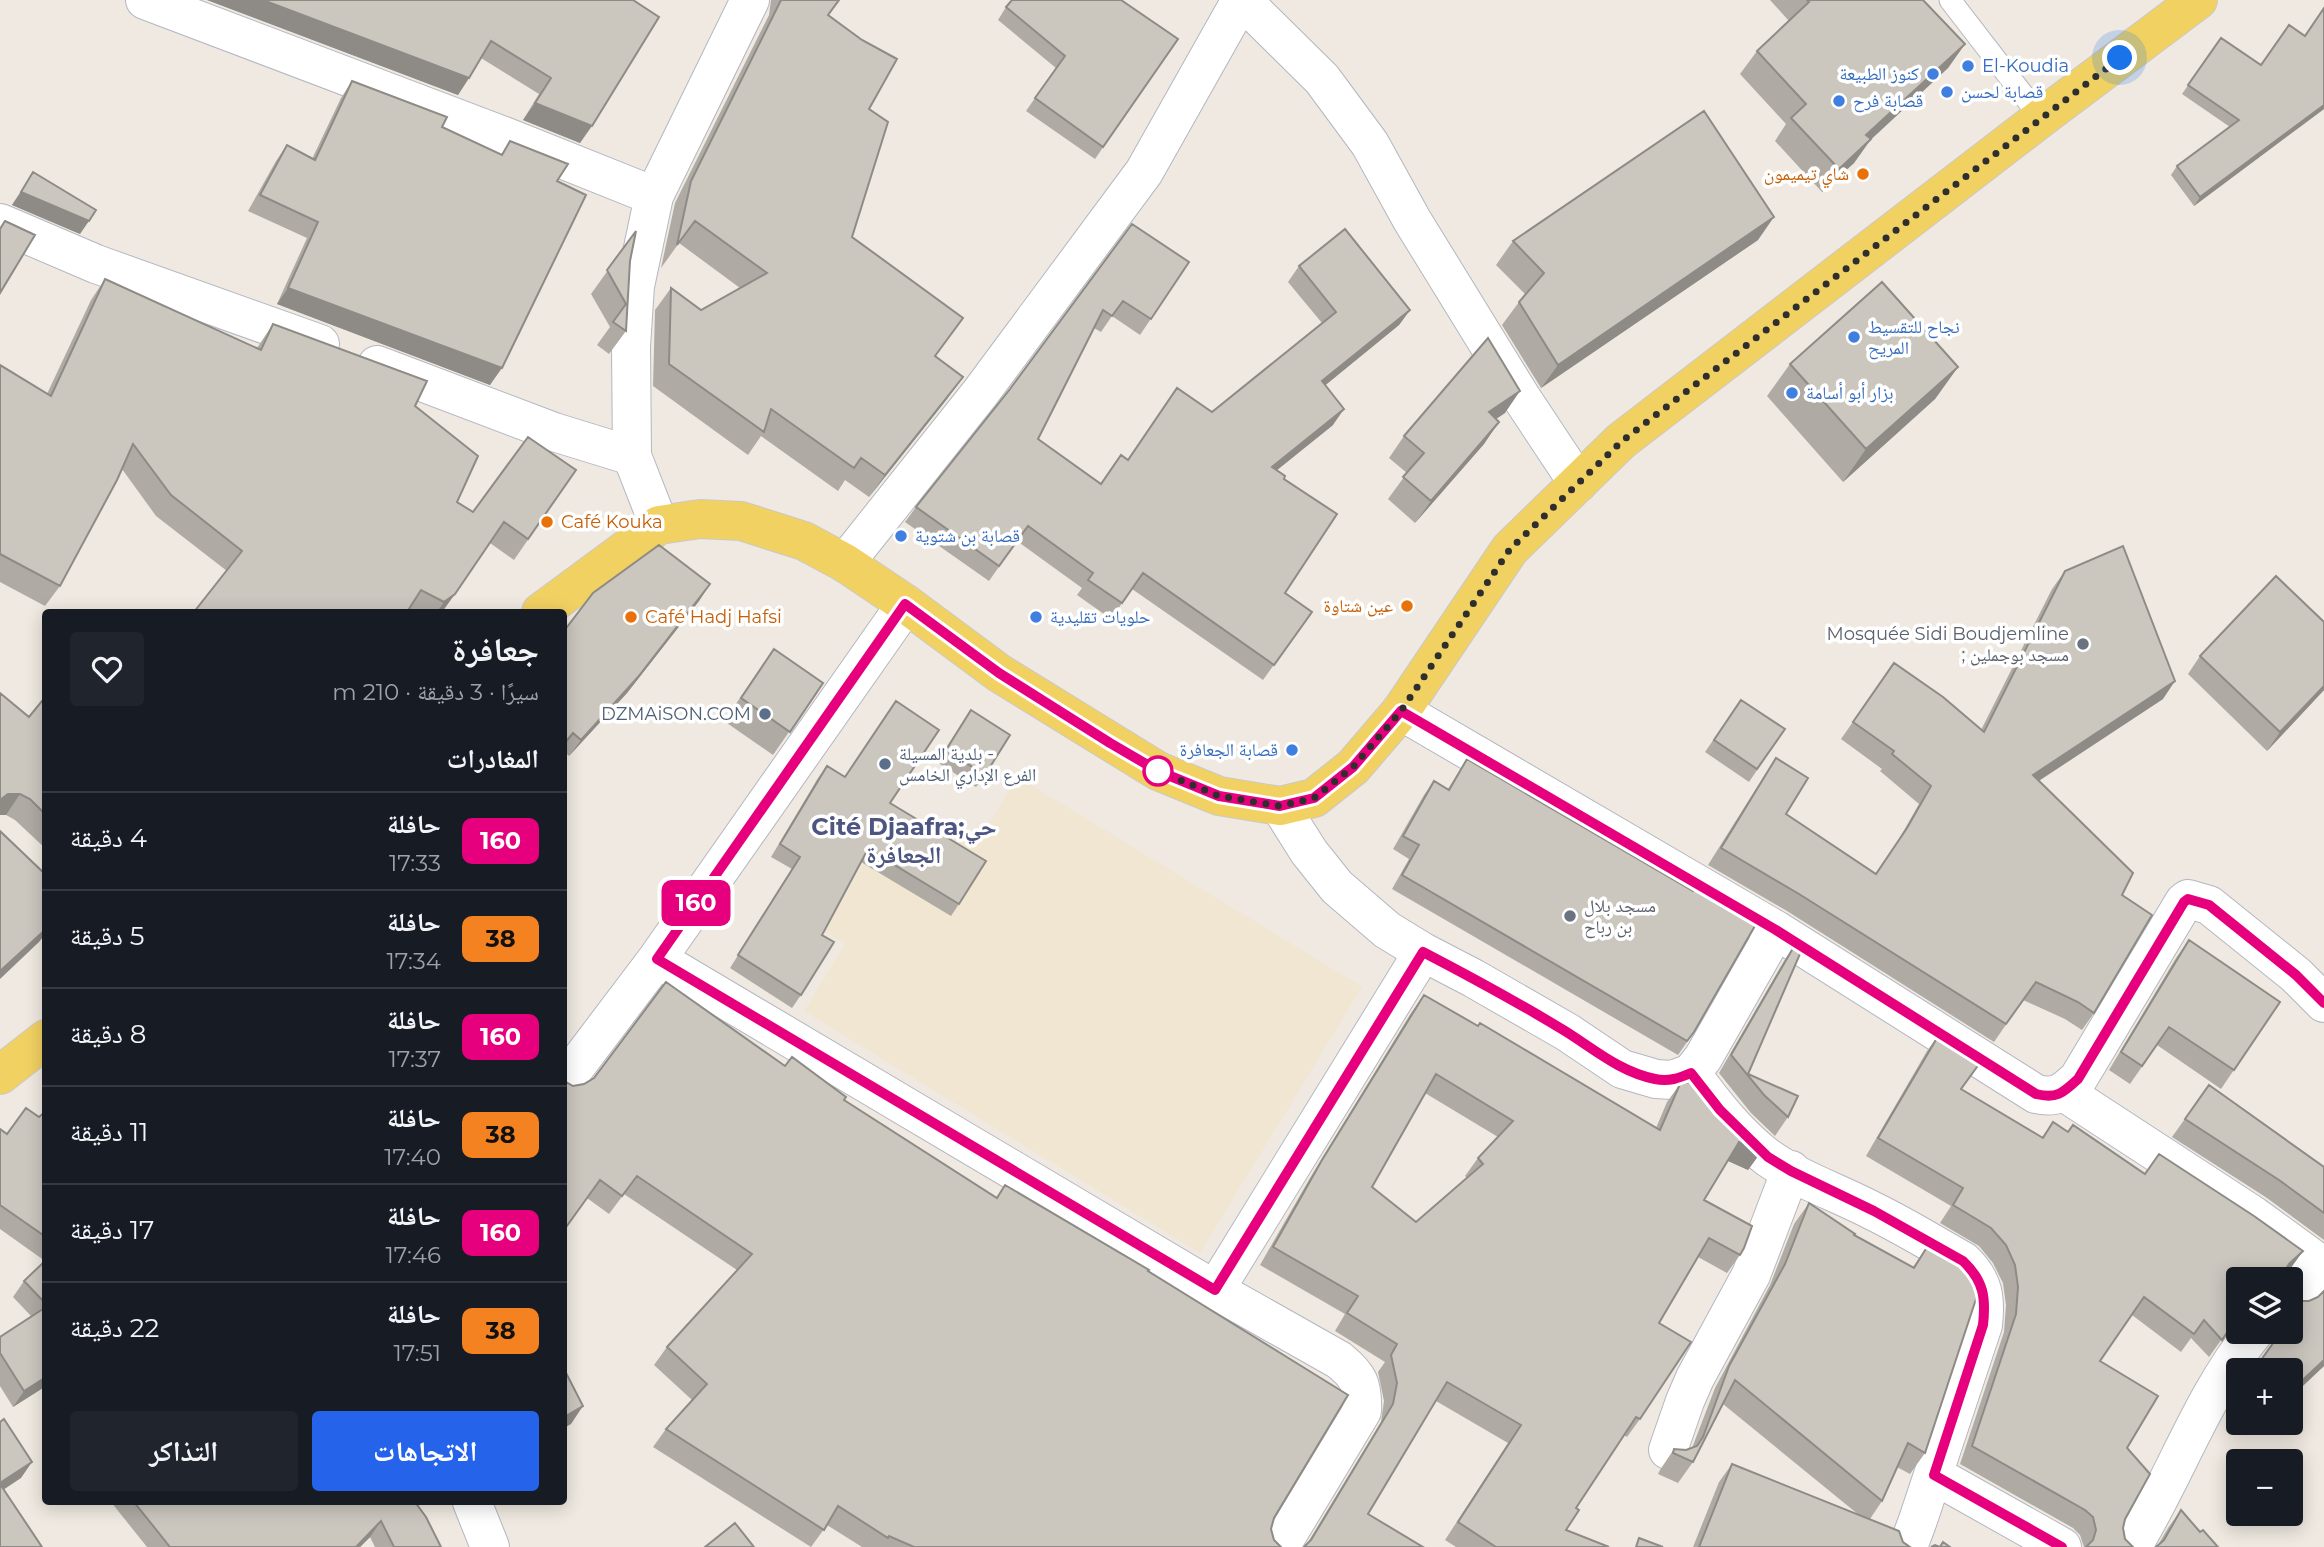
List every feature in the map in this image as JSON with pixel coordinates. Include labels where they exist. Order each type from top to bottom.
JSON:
[{"type":"main road","points":[[545,609],[659,525],[700,519],[741,521],[804,541],[845,563],[999,673],[1158,771],[1219,796],[1280,806],[1314,798],[1353,767],[1401,711],[1510,549],[1622,441],[2198,0]]},
{"type":"main road","points":[[0,1075],[42,1042]]},
{"type":"street","points":[[145,0],[654,196]]},
{"type":"street","points":[[659,525],[632,456],[631,346],[635,286],[654,196],[750,0]]},
{"type":"street","points":[[845,563],[981,392],[1144,172],[1242,0],[1322,79],[1370,144],[1412,220],[1521,397],[1578,483]]},
{"type":"street","points":[[0,223],[96,264],[275,327],[554,432],[632,456]]},
{"type":"street","points":[[567,1078],[657,959],[905,604]]},
{"type":"street","points":[[1401,711],[1776,930],[2036,1094],[2050,1097],[2064,1093],[2078,1079],[2188,899],[2209,905],[2296,975],[2324,1003]]},
{"type":"street","points":[[1280,806],[1309,852],[1336,887],[1387,930],[1567,1032],[1622,1069],[1656,1079],[1672,1080],[1691,1073],[1703,1058],[1776,930]]},
{"type":"street","points":[[1215,1290],[1423,952]]},
{"type":"street","points":[[657,959],[1215,1290],[1339,1360],[1352,1371],[1363,1393],[1362,1411],[1280,1547]]},
{"type":"street","points":[[1691,1073],[1709,1098],[1768,1157],[1874,1211],[1963,1261],[1974,1272],[1985,1303],[1983,1325],[1908,1547]]},
{"type":"street","points":[[2064,1093],[2254,1216],[2324,1267],[2303,1287]]},
{"type":"street","points":[[1668,1450],[1695,1378],[1751,1275],[1791,1171]]},
{"type":"street","points":[[2132,1547],[2152,1514],[2221,1379],[2246,1344]]},
{"type":"street","points":[[1934,1475],[2062,1547]]},
{"type":"street","points":[[473,1505],[489,1547]]},
{"type":"lane","points":[[1950,0],[2041,118]]},
{"type":"shaded area","points":[[1018,777],[1362,987],[1200,1253],[804,1011],[845,944],[823,930],[886,827],[928,853],[948,821],[979,840]]},
{"type":"building","points":[[263,0],[633,0],[659,17],[592,126],[535,103],[551,78],[491,41],[469,78]]},
{"type":"building","points":[[781,0],[839,0],[828,15],[862,40],[897,59],[869,109],[888,122],[852,237],[963,318],[935,356],[963,377],[885,475],[861,458],[854,468],[771,409],[764,432],[669,364],[671,288],[701,310],[767,273],[695,221],[677,245],[691,181]]},
{"type":"building","points":[[1012,0],[1121,0],[1178,39],[1103,147],[1035,98],[1065,56],[1006,7]]},
{"type":"building","name":"قصابة فرح","points":[[1807,0],[1923,0],[1965,44],[1866,135],[1871,139],[1839,169],[1791,118],[1806,104],[1757,51],[1809,2]]},
{"type":"building","points":[[2324,8],[2324,105],[2200,197],[2177,166],[2239,120],[2188,85],[2221,38],[2261,65],[2289,25],[2305,36]]},
{"type":"building","points":[[352,81],[447,117],[442,127],[502,155],[510,141],[568,164],[557,181],[586,195],[502,368],[288,288],[318,222],[260,195],[287,145],[315,160]]},
{"type":"building","points":[[1704,111],[1774,217],[1558,365],[1519,302],[1544,273],[1513,241]]},
{"type":"building","points":[[33,172],[96,210],[89,221],[21,192]]},
{"type":"building","points":[[5,221],[35,235],[0,293],[0,229]]},
{"type":"building","points":[[1132,224],[1189,262],[1151,319],[1123,301],[1112,316],[1103,310],[1038,439],[1101,484],[1121,455],[1128,460],[1177,388],[1212,412],[1336,312],[1299,266],[1345,229],[1410,310],[1322,381],[1344,409],[1272,467],[1285,476],[1284,479],[1337,514],[1285,593],[1312,612],[1274,665],[1143,573],[1122,603],[1088,580],[1093,573],[1028,526],[999,566],[916,507],[1010,389]]},
{"type":"building","points":[[636,231],[630,261],[626,331],[613,322],[626,304],[607,270]]},
{"type":"building","points":[[105,279],[261,350],[273,324],[427,381],[415,406],[478,456],[457,502],[473,512],[528,437],[576,470],[528,539],[504,522],[455,594],[444,602],[421,590],[409,609],[196,609],[242,551],[171,495],[133,444],[117,480],[60,586],[0,554],[0,365],[51,396]]},
{"type":"building","points":[[1882,282],[1958,367],[1866,449],[1790,364]]},
{"type":"building","points":[[1488,338],[1520,391],[1489,412],[1499,422],[1431,501],[1403,477],[1424,453],[1404,436]]},
{"type":"building","name":"Café Hadj Hafsi","points":[[659,545],[710,584],[638,677],[581,740],[573,733],[567,740],[567,627],[593,593]]},
{"type":"building","points":[[2123,546],[2175,681],[2033,775],[2133,873],[2122,895],[2152,915],[2094,1013],[2078,1002],[2036,982],[2006,1024],[1721,848],[1776,758],[1808,778],[1786,814],[1876,874],[1931,786],[1892,754],[1894,751],[1853,722],[1894,663],[1943,697],[1984,732],[2065,571]]},
{"type":"building","points":[[2276,576],[2324,622],[2324,686],[2280,732],[2200,656]]},
{"type":"building","points":[[774,649],[823,683],[790,732],[741,698]]},
{"type":"building","points":[[0,693],[29,717],[42,701],[42,811],[30,799],[20,794],[8,794],[0,800]]},
{"type":"building","points":[[1741,700],[1785,729],[1757,769],[1714,740]]},
{"type":"building","points":[[896,701],[939,730],[890,803],[986,861],[959,904],[868,849],[822,935],[834,942],[801,995],[738,955],[800,857],[780,844],[827,766],[845,777]]},
{"type":"building","points":[[971,710],[1010,735],[985,775],[946,750]]},
{"type":"building","name":"مسجد بلال بن رباح","points":[[1467,759],[1693,891],[1695,889],[1756,924],[1687,1041],[1402,875],[1419,845],[1403,836],[1434,781],[1449,790]]},
{"type":"building","points":[[0,831],[42,871],[42,933],[0,971]]},
{"type":"building","points":[[2189,940],[2280,1002],[2234,1070],[2169,1027],[2142,1066],[2121,1052]]},
{"type":"building","points":[[1796,943],[1803,947],[1748,1074],[1798,1096],[1788,1117],[1764,1095],[1731,1055]]},
{"type":"building","points":[[666,982],[785,1066],[792,1057],[846,1097],[844,1100],[997,1198],[1005,1185],[1149,1270],[1348,1395],[1274,1518],[1271,1529],[1274,1540],[1281,1547],[914,1547],[889,1536],[888,1538],[838,1506],[824,1530],[666,1429],[707,1384],[667,1347],[752,1254],[637,1176],[622,1196],[600,1180],[567,1226],[567,1083],[573,1086],[594,1078]]},
{"type":"building","points":[[1424,995],[1478,1026],[1480,1023],[1660,1130],[1680,1084],[1696,1081],[1732,1125],[1761,1152],[1739,1142],[1704,1200],[1752,1226],[1744,1248],[1740,1255],[1709,1238],[1659,1323],[1691,1342],[1640,1419],[1636,1417],[1576,1508],[1579,1510],[1566,1530],[1609,1547],[1496,1547],[1458,1522],[1521,1425],[1447,1382],[1368,1514],[1423,1547],[1304,1547],[1311,1540],[1393,1404],[1397,1383],[1391,1355],[1397,1344],[1347,1313],[1358,1296],[1273,1247],[1322,1160]],"holes":[[[1436,1074],[1513,1121],[1478,1158],[1483,1164],[1416,1222],[1372,1187]]]},
{"type":"building","points":[[1940,1033],[1982,1060],[1961,1089],[2043,1138],[2053,1122],[2068,1132],[2073,1125],[2145,1174],[2159,1154],[2303,1251],[2287,1267],[2226,1267],[2226,1334],[2222,1340],[2204,1320],[2194,1334],[2144,1297],[2100,1361],[2158,1396],[2127,1448],[2150,1474],[2125,1519],[2125,1539],[2133,1547],[2086,1547],[2093,1540],[2096,1530],[2093,1517],[1972,1446],[2016,1314],[2018,1287],[2015,1265],[2006,1245],[1991,1228],[1953,1205],[1963,1188],[1878,1138]]},
{"type":"building","points":[[2209,1085],[2324,1167],[2324,1213],[2279,1180],[2185,1119]]},
{"type":"building","points":[[26,1108],[39,1117],[42,1114],[42,1234],[0,1205],[0,1129],[7,1134]]},
{"type":"building","points":[[1809,1203],[1854,1235],[1914,1268],[1932,1239],[1964,1257],[1972,1266],[1977,1280],[1976,1299],[1925,1453],[1908,1443],[1882,1501],[1735,1380],[1693,1462],[1673,1453],[1674,1449],[1686,1450],[1697,1446],[1703,1437],[1729,1366],[1785,1264]]},
{"type":"building","points":[[42,1264],[42,1300],[24,1281]]},
{"type":"building","points":[[2324,1291],[2324,1360],[2303,1380],[2303,1358],[2263,1358],[2272,1344],[2303,1344],[2303,1301],[2318,1297]]},
{"type":"building","points":[[42,1310],[42,1380],[24,1391],[0,1353],[0,1337]]},
{"type":"building","points":[[567,1375],[583,1406],[567,1415]]},
{"type":"building","points":[[4,1419],[32,1462],[0,1483],[0,1422]]},
{"type":"building","points":[[1732,1464],[1899,1531],[1903,1542],[1910,1547],[1699,1547]]},
{"type":"building","points":[[0,1484],[42,1547],[0,1547]]},
{"type":"building","points":[[136,1505],[417,1505],[441,1547],[394,1547],[381,1521],[356,1547],[170,1547]]},
{"type":"building","points":[[2181,1510],[2200,1532],[2203,1530],[2218,1547],[2156,1547],[2164,1540]]},
{"type":"building","points":[[735,1523],[754,1547],[705,1547]]},
{"type":"building","points":[[1639,1538],[1663,1547],[1636,1547]]},
{"type":"bus line","name":"160","points":[[2062,1547],[1934,1475],[1983,1325],[1985,1303],[1982,1289],[1974,1272],[1963,1261],[1874,1211],[1768,1157],[1709,1098],[1691,1073],[1672,1080],[1656,1079],[1622,1069],[1567,1032],[1423,952],[1215,1290],[657,959],[905,604],[999,673],[1110,743],[1158,771],[1219,796],[1280,806],[1314,798],[1353,767],[1401,711],[1776,930],[2036,1094],[2050,1097],[2064,1093],[2078,1079],[2188,899],[2209,905],[2296,975],[2324,1003]]},
{"type":"place","name":"El-Koudia","points":[[1968,66]]},
{"type":"place","name":"كنوز الطبيعة","points":[[1933,74]]},
{"type":"place","name":"قصابة لحسن","points":[[1947,92]]},
{"type":"place","name":"قصابة فرح","points":[[1839,101]]},
{"type":"place","name":"شاي تيميمون","points":[[1863,174]]},
{"type":"place","name":"نجاح للتقسيط المريح","points":[[1854,337]]},
{"type":"place","name":"بزار أبو أسامة","points":[[1792,393]]},
{"type":"place","name":"Café Kouka","points":[[547,522]]},
{"type":"place","name":"قصابة بن شتوية","points":[[901,536]]},
{"type":"place","name":"عين شتاوة","points":[[1407,606]]},
{"type":"place","name":"Café Hadj Hafsi","points":[[631,617]]},
{"type":"place","name":"حلويات تقليدية","points":[[1036,617]]},
{"type":"place","name":"Mosquée Sidi Boudjemline ; مسجد بوجملين","points":[[2083,644]]},
{"type":"place","name":"DZMAiSON.COM","points":[[765,714]]},
{"type":"place","name":"قصابة الجعافرة","points":[[1292,750]]},
{"type":"place","name":"بلدية المسيلة - الفرع الإداري الخامس","points":[[885,764]]},
{"type":"place","name":"مسجد بلال بن رباح","points":[[1570,916]]},
{"type":"district","name":"Cité Djaafra;حي الجعافرة","points":[[904,840]]},
{"type":"route","points":[[1158,771],[1219,796],[1280,806],[1314,798],[1353,767],[1401,711],[1510,549],[1622,441],[2120,58]]}]
